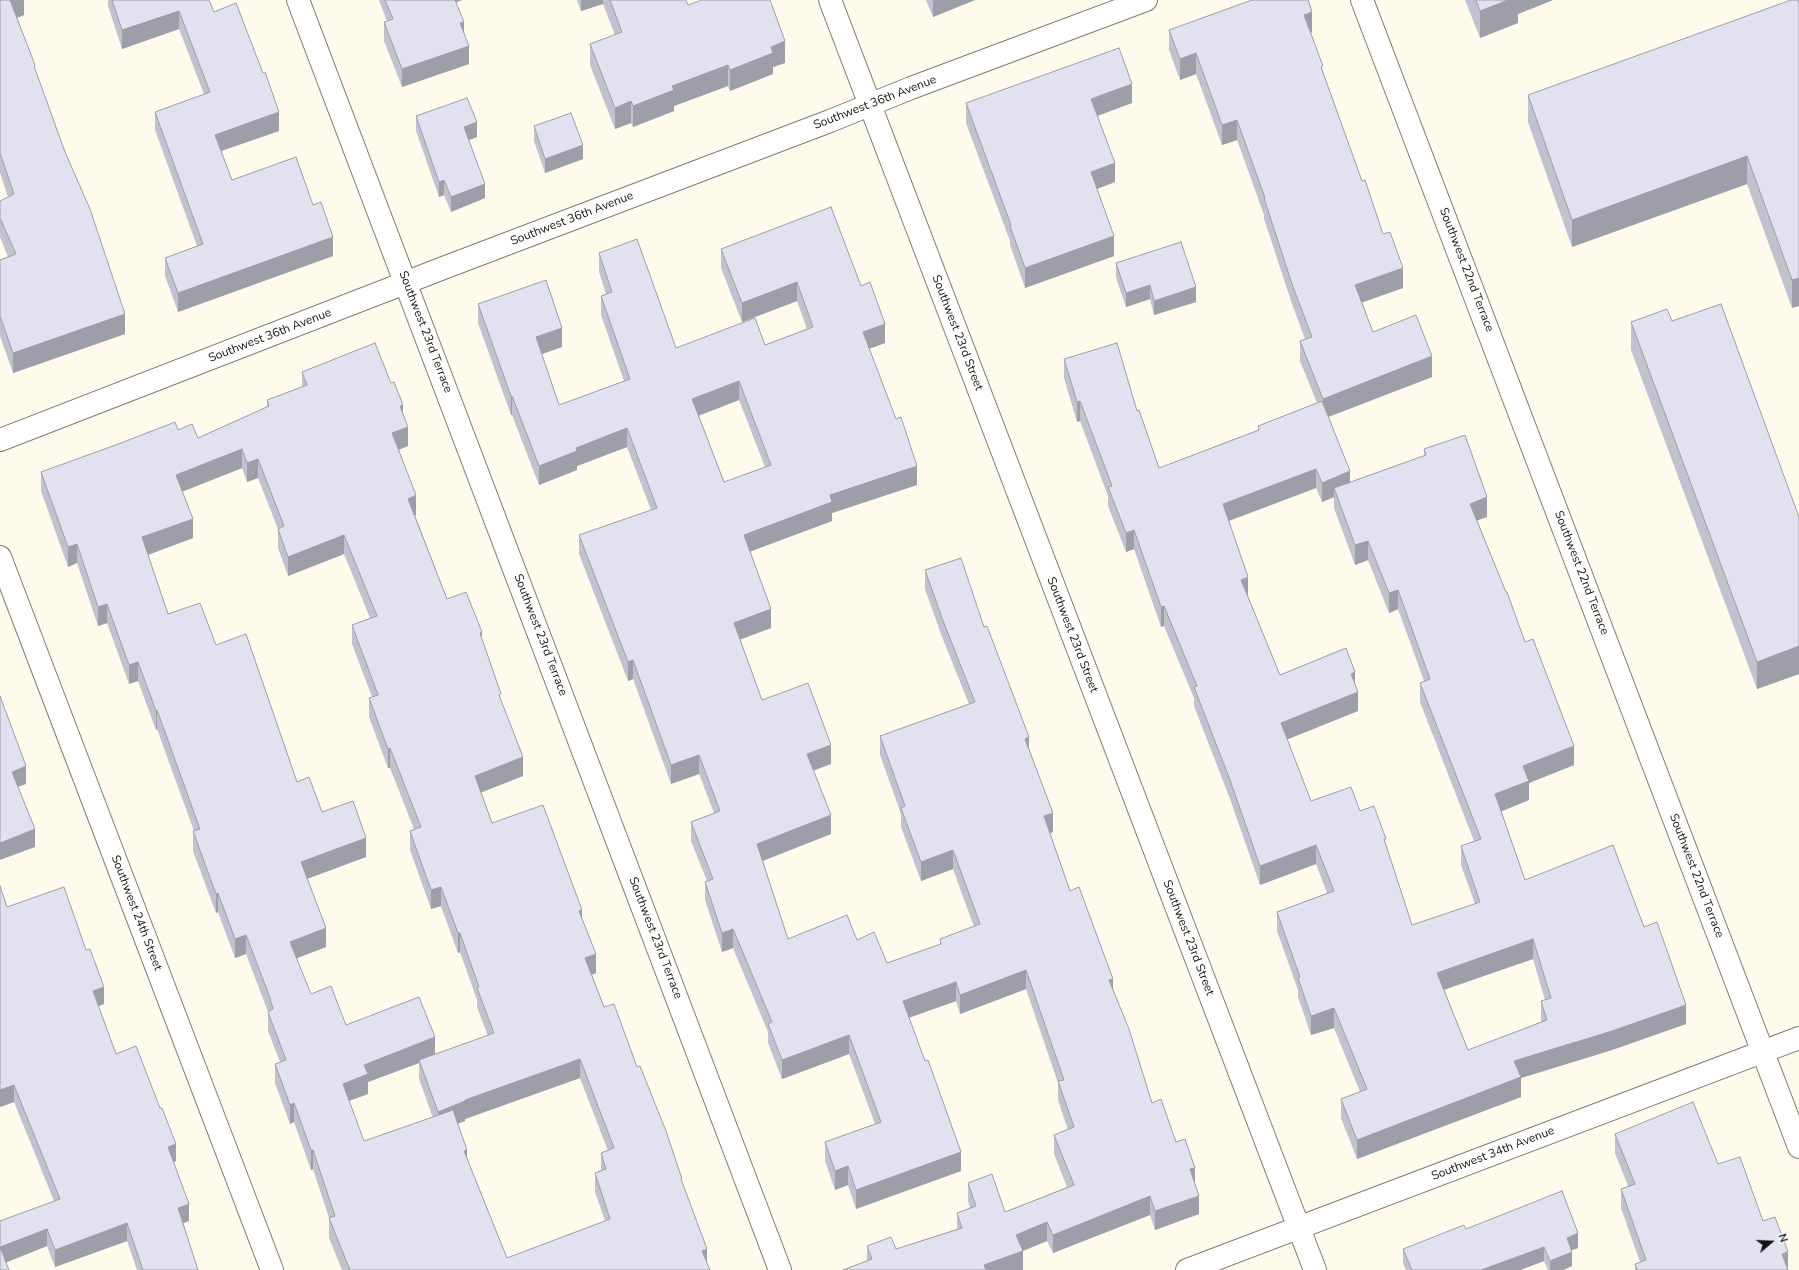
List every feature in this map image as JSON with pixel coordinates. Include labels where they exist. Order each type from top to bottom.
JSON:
[{"type":"street","name":"Southwest 23rd Terrace","points":[[298,0],[407,283],[780,1270]]},
{"type":"street","name":"Southwest 23rd Street","points":[[830,0],[1315,1270]]},
{"type":"street","name":"Southwest 36th Avenue","points":[[0,440],[1146,0]]},
{"type":"street","name":"Southwest 22nd Terrace","points":[[1362,0],[1799,1147]]},
{"type":"street","name":"Southwest 24th Street","points":[[0,557],[272,1270]]},
{"type":"street","name":"Southwest 34th Avenue","points":[[1187,1270],[1799,1038]]},
{"type":"building","points":[[0,0],[10,0],[35,65],[34,66],[65,152],[90,209],[125,314],[13,353],[0,316],[0,260],[16,254],[0,218],[0,201],[14,194],[0,153]]},
{"type":"building","points":[[112,0],[209,0],[214,12],[236,3],[263,73],[265,72],[279,112],[215,135],[232,180],[296,157],[313,205],[321,202],[333,237],[178,293],[165,258],[203,244],[155,112],[210,92],[179,11],[122,30]]},
{"type":"building","points":[[385,0],[455,0],[464,22],[460,23],[469,46],[402,69],[384,22],[393,19]]},
{"type":"building","points":[[610,0],[686,0],[688,5],[702,0],[770,0],[785,41],[771,47],[773,53],[730,70],[728,65],[672,86],[674,90],[633,106],[631,101],[615,108],[590,44],[622,32]]},
{"type":"building","points":[[1252,0],[1308,0],[1312,12],[1304,15],[1323,66],[1321,67],[1362,181],[1365,180],[1383,234],[1390,232],[1403,268],[1355,285],[1373,332],[1416,315],[1432,356],[1323,399],[1300,341],[1312,337],[1292,284],[1265,198],[1237,120],[1222,125],[1196,53],[1180,59],[1169,30]]},
{"type":"building","points":[[1476,0],[1508,0],[1480,11]]},
{"type":"building","points":[[1791,0],[1798,0],[1799,4],[1799,278],[1792,280],[1747,156],[1572,220],[1528,95]]},
{"type":"building","points":[[1119,48],[1132,84],[1091,99],[1115,163],[1091,172],[1114,236],[1025,268],[1010,226],[1011,225],[966,103]]},
{"type":"building","points":[[467,98],[477,122],[464,127],[485,184],[451,197],[444,180],[439,182],[416,116]]},
{"type":"building","points":[[571,113],[583,145],[545,159],[534,126]]},
{"type":"building","points":[[831,207],[861,286],[870,282],[885,324],[863,332],[896,419],[901,417],[917,466],[830,495],[832,502],[744,535],[771,609],[734,623],[762,700],[808,683],[831,745],[807,754],[831,815],[757,844],[788,939],[847,915],[857,940],[874,932],[887,963],[941,944],[940,939],[980,924],[953,850],[921,862],[901,808],[905,806],[880,736],[975,702],[925,570],[961,558],[984,627],[987,626],[1029,737],[1025,739],[1053,813],[1044,816],[1070,891],[1079,887],[1113,979],[1109,980],[1129,1029],[1152,1103],[1161,1099],[1176,1142],[1185,1139],[1195,1168],[1190,1169],[1199,1196],[1155,1211],[1150,1196],[1053,1235],[1047,1222],[1016,1235],[1023,1251],[984,1265],[986,1270],[843,1270],[872,1259],[867,1246],[891,1237],[896,1249],[962,1228],[957,1213],[976,1206],[968,1183],[992,1174],[1005,1212],[1074,1185],[1054,1135],[1074,1127],[1058,1081],[1064,1080],[1026,970],[960,995],[956,982],[903,1001],[925,1061],[928,1060],[961,1152],[856,1190],[848,1166],[835,1171],[825,1142],[881,1122],[849,1035],[782,1060],[768,1024],[772,1022],[733,929],[722,933],[705,882],[713,879],[691,822],[720,811],[699,755],[671,765],[633,660],[628,662],[579,535],[657,508],[627,428],[576,448],[577,451],[539,466],[511,396],[478,304],[546,280],[562,328],[536,337],[559,405],[630,379],[601,296],[612,292],[599,253],[637,239],[676,348],[755,318],[765,345],[813,327],[797,282],[742,303],[721,249]],"holes":[[[739,381],[771,465],[724,482],[692,399]]]},
{"type":"building","points":[[1181,242],[1196,287],[1154,301],[1150,285],[1126,293],[1116,263]]},
{"type":"building","points":[[1721,304],[1799,517],[1799,646],[1757,662],[1631,322],[1667,309],[1672,321]]},
{"type":"building","points":[[375,343],[391,383],[394,382],[403,405],[400,406],[408,427],[392,433],[416,495],[408,499],[447,599],[466,592],[482,632],[480,633],[501,694],[499,695],[523,757],[475,776],[492,823],[543,805],[582,910],[579,911],[596,954],[585,958],[604,1007],[614,1004],[637,1067],[640,1066],[666,1131],[681,1179],[707,1249],[702,1251],[710,1270],[350,1270],[329,1218],[335,1216],[313,1150],[311,1150],[294,1103],[290,1105],[275,1064],[286,1060],[268,1012],[273,1009],[269,995],[246,935],[235,939],[218,893],[216,894],[193,831],[200,829],[138,662],[129,665],[107,604],[98,607],[77,544],[68,547],[41,472],[175,422],[178,430],[192,424],[198,438],[269,406],[267,400],[307,385],[302,372]],"holes":[[[242,449],[247,463],[258,459],[284,526],[278,529],[288,557],[344,535],[377,616],[352,625],[378,695],[369,698],[388,749],[390,748],[421,827],[410,831],[431,890],[441,887],[458,933],[460,933],[479,987],[477,988],[494,1033],[419,1060],[438,1112],[465,1100],[580,1059],[614,1148],[601,1153],[606,1169],[595,1173],[610,1219],[507,1258],[464,1151],[467,1150],[453,1110],[364,1141],[343,1084],[368,1074],[364,1065],[435,1037],[419,997],[346,1025],[331,986],[311,994],[290,942],[326,928],[301,862],[366,838],[353,801],[322,812],[309,777],[297,782],[246,634],[216,645],[200,603],[168,614],[142,537],[193,519],[176,475]]]},
{"type":"building","points":[[1117,343],[1137,411],[1139,410],[1159,468],[1259,430],[1258,426],[1322,401],[1350,471],[1322,483],[1316,469],[1223,504],[1248,577],[1241,580],[1280,675],[1346,648],[1355,672],[1351,674],[1358,692],[1281,723],[1311,801],[1351,787],[1360,811],[1374,806],[1386,839],[1384,839],[1412,925],[1480,902],[1461,846],[1481,839],[1420,683],[1430,679],[1398,590],[1389,593],[1368,541],[1355,545],[1334,488],[1426,455],[1424,449],[1465,435],[1487,497],[1470,504],[1507,592],[1525,642],[1533,639],[1574,746],[1523,766],[1529,781],[1495,794],[1525,880],[1613,845],[1644,927],[1657,922],[1686,1005],[1612,1031],[1514,1061],[1521,1077],[1357,1140],[1341,1099],[1367,1089],[1334,1008],[1311,1016],[1298,978],[1300,977],[1277,912],[1334,891],[1316,845],[1260,866],[1230,780],[1194,687],[1197,686],[1164,606],[1161,607],[1134,530],[1126,533],[1108,487],[1112,486],[1080,401],[1077,402],[1064,359]],"holes":[[[1533,939],[1551,998],[1541,1001],[1547,1020],[1468,1050],[1437,973]]]},
{"type":"building","points":[[0,696],[26,766],[12,772],[35,829],[0,843]]},
{"type":"building","points":[[0,886],[7,907],[64,887],[86,950],[90,949],[104,987],[93,991],[116,1054],[136,1046],[160,1108],[162,1108],[176,1144],[168,1147],[189,1204],[178,1208],[198,1270],[143,1270],[127,1223],[55,1250],[47,1229],[0,1247],[0,1221],[60,1199],[14,1085],[0,1090]]},
{"type":"building","points":[[1693,1102],[1718,1164],[1740,1157],[1763,1221],[1775,1217],[1788,1252],[1782,1254],[1788,1270],[1637,1270],[1635,1264],[1646,1260],[1621,1189],[1635,1184],[1615,1134]]},
{"type":"building","points":[[1562,1191],[1578,1233],[1567,1238],[1572,1252],[1550,1261],[1544,1247],[1481,1270],[1412,1270],[1403,1249],[1464,1225],[1466,1229]]},
{"type":"building","points":[[0,1247],[9,1270],[0,1270]]}]
